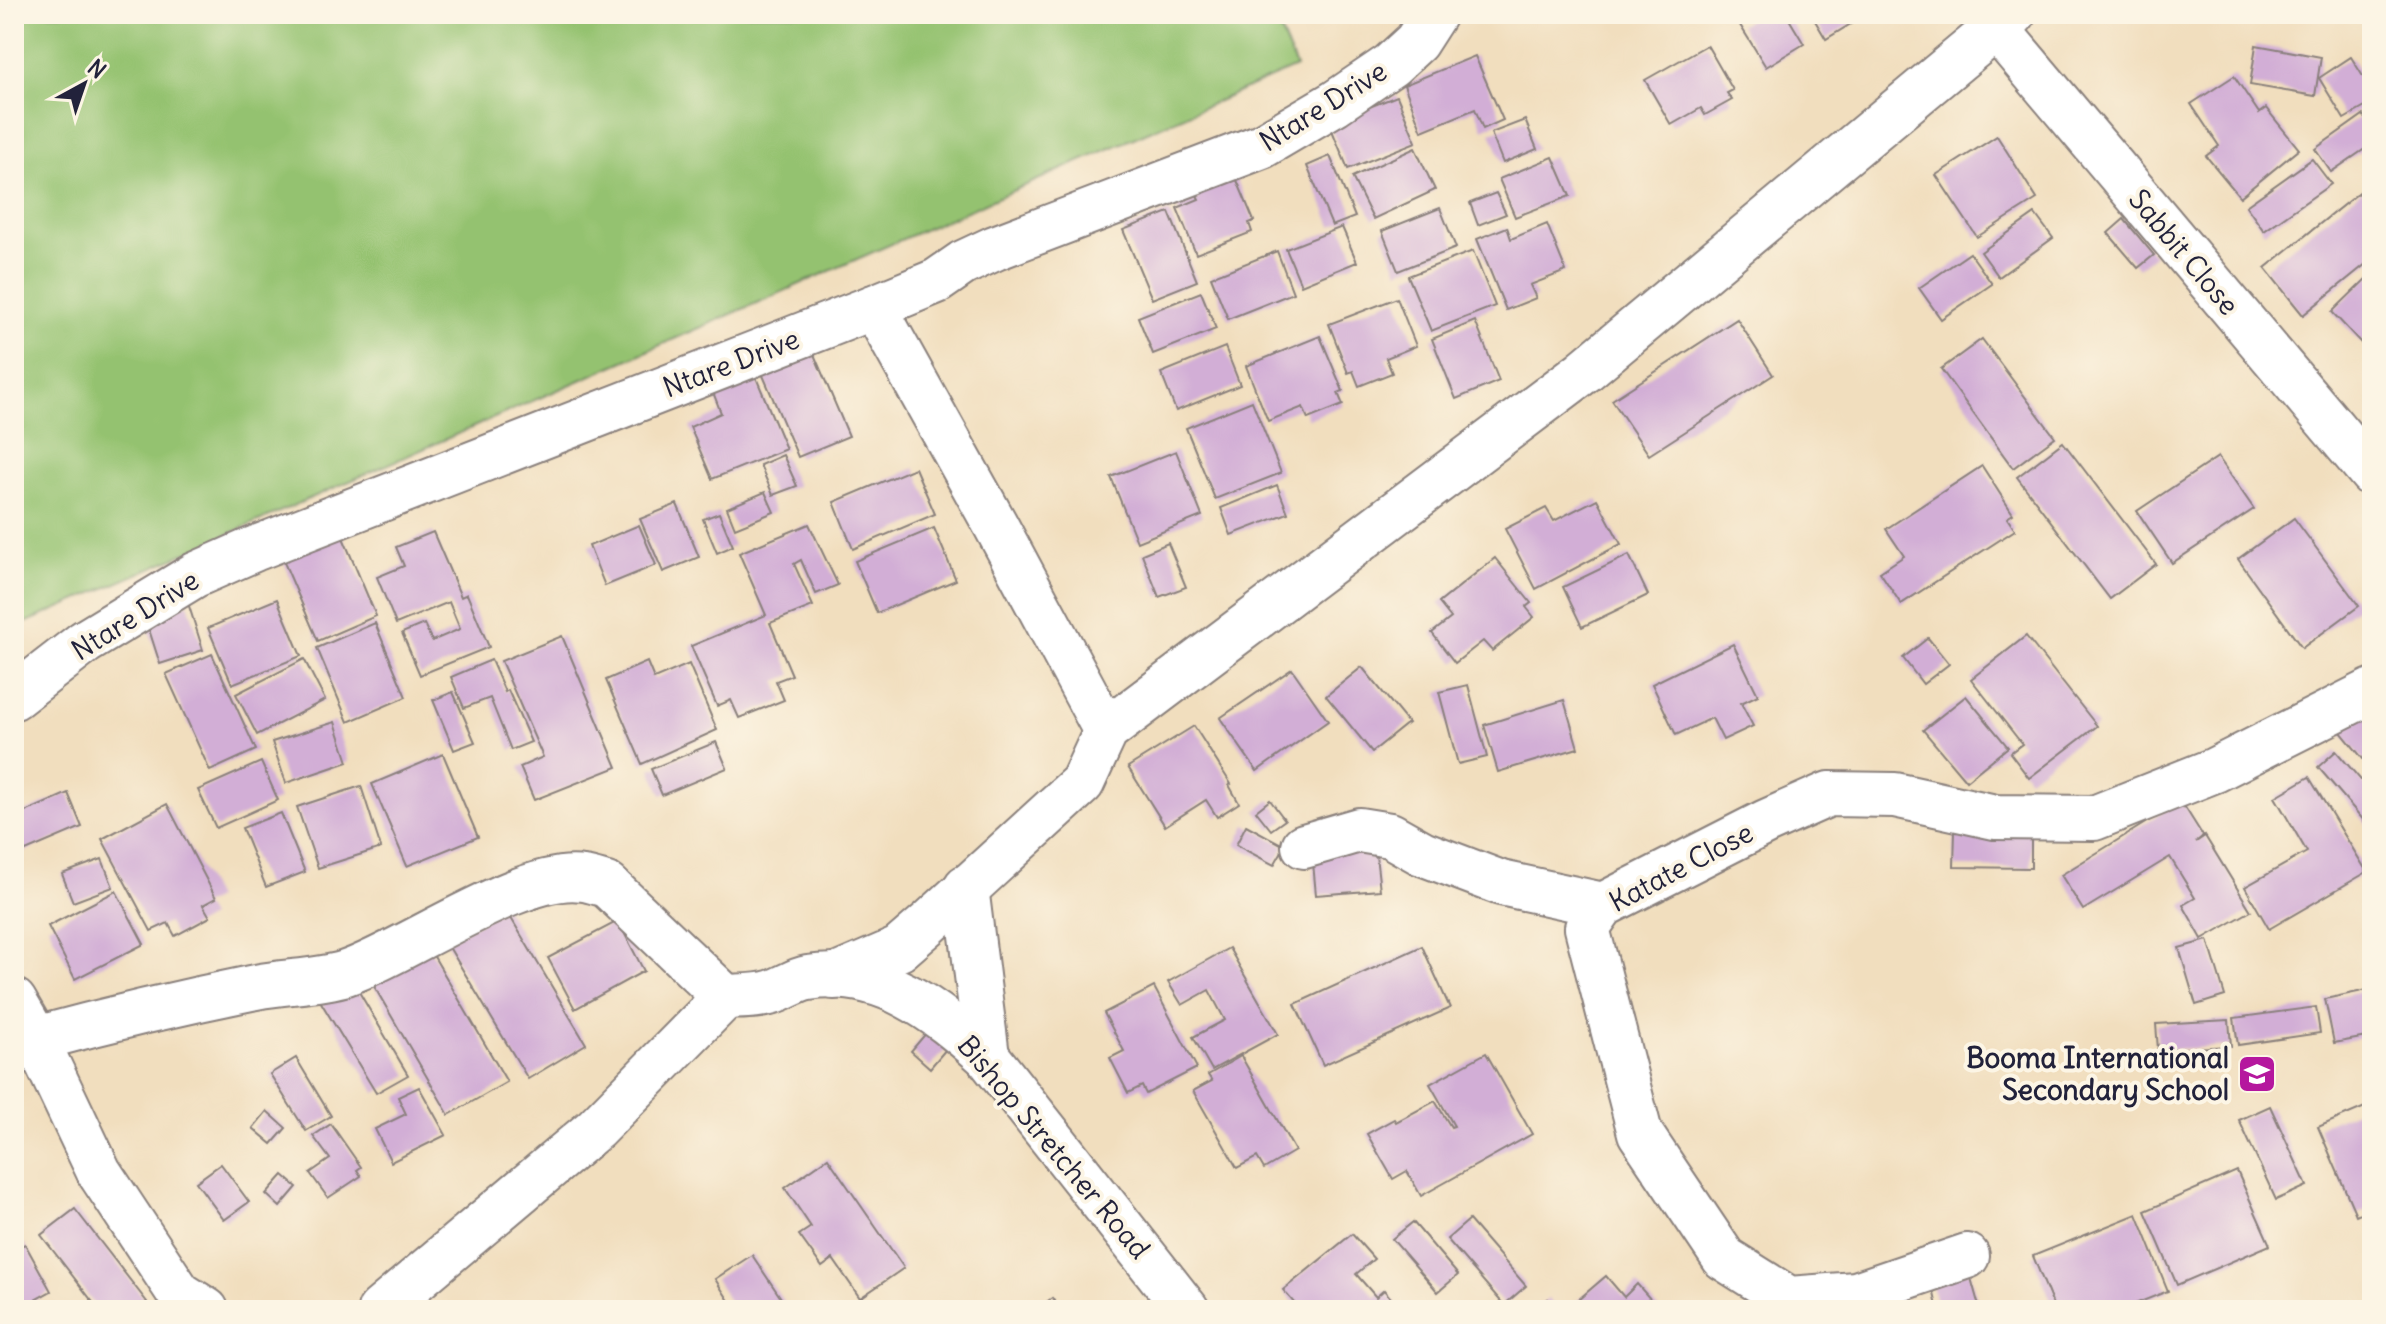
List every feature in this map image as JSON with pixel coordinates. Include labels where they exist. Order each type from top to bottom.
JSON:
[{"type":"street","name":"Ntare Drive","points":[[14,697],[85,642],[195,575],[874,307],[937,281],[963,263],[995,248],[1262,146],[1335,103],[1391,65],[1416,42],[1434,14]]},
{"type":"street","points":[[834,977],[899,949],[1082,783],[1106,731],[1583,372],[2005,22]]},
{"type":"street","name":"Sabbit Close","points":[[2005,22],[2372,474]]},
{"type":"street","points":[[874,307],[1106,731]]},
{"type":"street","name":"Katate Close","points":[[1967,1256],[1856,1294],[1789,1299],[1724,1258],[1640,1133],[1587,928],[1603,905],[1766,822],[1829,794],[1895,795],[1995,817],[2094,818],[2215,770],[2372,691]]},
{"type":"street","points":[[1304,846],[1359,830],[1390,835],[1422,853],[1501,883],[1603,905]]},
{"type":"street","points":[[36,1039],[140,1010],[263,985],[344,973],[384,957],[465,915],[548,881],[581,878],[607,885],[725,997],[595,1129],[380,1310]]},
{"type":"street","points":[[966,887],[987,1056]]},
{"type":"street","name":"Bishop Stretcher Road","points":[[725,997],[770,993],[805,978],[834,977],[872,982],[914,998],[987,1056],[1187,1310]]},
{"type":"street","points":[[14,1001],[36,1039],[99,1172],[179,1293],[206,1310]]},
{"type":"green space","points":[[14,14],[1273,14],[1296,67],[14,628]]},
{"type":"building","points":[[1759,14],[1786,14],[1804,44],[1766,67],[1740,25]]},
{"type":"building","points":[[1811,14],[1867,14],[1826,39]]},
{"type":"building","points":[[1707,45],[1733,90],[1727,93],[1732,100],[1705,115],[1701,108],[1671,125],[1645,80]]},
{"type":"building","points":[[2256,45],[2321,57],[2315,96],[2250,85]]},
{"type":"building","points":[[1475,56],[1503,120],[1483,129],[1475,109],[1422,131],[1404,85]]},
{"type":"building","points":[[2351,57],[2372,91],[2372,103],[2344,119],[2319,78]]},
{"type":"building","points":[[2234,76],[2259,113],[2266,108],[2299,149],[2240,197],[2206,156],[2219,146],[2191,104]]},
{"type":"building","points":[[1397,96],[1416,142],[1348,169],[1329,123]]},
{"type":"building","points":[[2363,115],[2372,127],[2372,144],[2331,172],[2315,149]]},
{"type":"building","points":[[1525,120],[1537,149],[1503,163],[1491,133]]},
{"type":"building","points":[[1997,136],[2037,199],[1977,237],[1936,175]]},
{"type":"building","points":[[1415,148],[1435,190],[1373,219],[1352,177]]},
{"type":"building","points":[[1330,156],[1355,217],[1332,226],[1307,166]]},
{"type":"building","points":[[1553,157],[1570,196],[1515,217],[1499,179]]},
{"type":"building","points":[[2312,159],[2331,184],[2264,231],[2246,206]]},
{"type":"building","points":[[1234,173],[1254,221],[1249,223],[1252,232],[1196,254],[1177,208],[1199,199],[1194,189]]},
{"type":"building","points":[[2362,190],[2372,203],[2372,259],[2303,315],[2265,268]]},
{"type":"building","points":[[1496,193],[1506,214],[1478,225],[1470,203]]},
{"type":"building","points":[[1440,208],[1456,248],[1398,271],[1382,231]]},
{"type":"building","points":[[1169,212],[1197,281],[1152,299],[1123,230]]},
{"type":"building","points":[[2035,214],[2053,238],[1999,277],[1981,252]]},
{"type":"building","points":[[2124,219],[2154,255],[2138,268],[2108,233]]},
{"type":"building","points":[[1547,224],[1566,271],[1530,285],[1536,298],[1506,310],[1477,239],[1507,227],[1511,239]]},
{"type":"building","points":[[1342,227],[1357,262],[1301,285],[1286,249]]},
{"type":"building","points":[[1277,251],[1293,293],[1228,319],[1211,277]]},
{"type":"building","points":[[1473,251],[1495,306],[1431,331],[1408,276]]},
{"type":"building","points":[[1970,253],[1992,284],[1941,319],[1919,288]]},
{"type":"building","points":[[2372,273],[2372,332],[2361,343],[2332,312]]},
{"type":"building","points":[[1201,292],[1216,329],[1153,354],[1138,317]]},
{"type":"building","points":[[1397,298],[1416,346],[1386,358],[1392,373],[1359,386],[1353,371],[1348,373],[1329,324]]},
{"type":"building","points":[[1737,319],[1773,375],[1649,455],[1612,400]]},
{"type":"building","points":[[1475,321],[1499,381],[1456,399],[1432,339]]},
{"type":"building","points":[[1320,336],[1343,391],[1338,393],[1343,405],[1308,419],[1303,407],[1268,421],[1246,366]]},
{"type":"building","points":[[1982,339],[2055,437],[2013,468],[1941,369]]},
{"type":"building","points":[[810,345],[849,436],[798,457],[759,366]]},
{"type":"building","points":[[1225,347],[1240,385],[1176,411],[1161,373]]},
{"type":"building","points":[[755,375],[786,449],[712,479],[690,427],[721,413],[713,392]]},
{"type":"building","points":[[1252,401],[1281,473],[1215,499],[1186,428]]},
{"type":"building","points":[[2063,442],[2156,564],[2110,599],[2017,477]]},
{"type":"building","points":[[1176,451],[1202,516],[1137,542],[1111,477]]},
{"type":"building","points":[[783,455],[797,486],[773,495],[760,465]]},
{"type":"building","points":[[2218,457],[2254,509],[2172,563],[2137,511]]},
{"type":"building","points":[[1982,466],[2013,514],[2007,518],[2015,530],[1901,604],[1880,572],[1904,556],[1886,529]]},
{"type":"building","points":[[915,468],[935,514],[853,549],[834,502]]},
{"type":"building","points":[[1277,485],[1288,513],[1231,535],[1221,508]]},
{"type":"building","points":[[765,492],[774,512],[735,528],[727,508]]},
{"type":"building","points":[[1597,499],[1621,544],[1536,589],[1505,529],[1546,508],[1554,521]]},
{"type":"building","points":[[677,504],[699,557],[663,572],[640,519]]},
{"type":"building","points":[[719,513],[733,546],[717,553],[703,519]]},
{"type":"building","points":[[2294,518],[2359,606],[2302,648],[2238,559]]},
{"type":"building","points":[[809,524],[838,585],[816,594],[801,560],[794,564],[813,606],[770,623],[792,675],[776,681],[784,700],[739,718],[731,700],[717,706],[691,646],[766,615],[739,553]]},
{"type":"building","points":[[639,525],[656,565],[605,586],[589,546]]},
{"type":"building","points":[[934,528],[956,580],[877,613],[855,561]]},
{"type":"building","points":[[433,532],[461,597],[467,594],[489,647],[420,675],[402,633],[424,624],[432,641],[460,629],[449,602],[396,624],[377,577],[404,566],[396,547]]},
{"type":"building","points":[[342,535],[376,616],[318,641],[283,560]]},
{"type":"building","points":[[1168,543],[1186,587],[1159,597],[1142,554]]},
{"type":"building","points":[[1629,555],[1648,595],[1582,627],[1563,587]]},
{"type":"building","points":[[1495,558],[1531,603],[1526,607],[1534,617],[1492,651],[1483,641],[1455,663],[1432,633],[1451,618],[1439,603]]},
{"type":"building","points":[[277,599],[301,656],[232,684],[208,628]]},
{"type":"building","points":[[188,603],[203,650],[160,664],[145,617]]},
{"type":"building","points":[[375,623],[406,697],[348,722],[317,648]]},
{"type":"building","points":[[562,636],[617,767],[534,800],[520,767],[543,757],[501,661]]},
{"type":"building","points":[[2026,636],[2097,726],[2029,778],[2010,753],[2022,744],[1971,679]]},
{"type":"building","points":[[1928,638],[1949,664],[1923,684],[1903,658]]},
{"type":"building","points":[[1733,644],[1758,695],[1741,703],[1753,726],[1723,740],[1712,718],[1676,735],[1652,684]]},
{"type":"building","points":[[212,654],[256,750],[210,771],[166,674]]},
{"type":"building","points":[[304,659],[325,700],[257,735],[236,694]]},
{"type":"building","points":[[491,660],[531,742],[511,750],[490,698],[464,708],[451,677]]},
{"type":"building","points":[[647,662],[654,679],[689,664],[717,730],[642,764],[606,680]]},
{"type":"building","points":[[1362,667],[1408,723],[1372,752],[1326,696]]},
{"type":"building","points":[[1292,669],[1328,721],[1257,771],[1220,718]]},
{"type":"building","points":[[1468,685],[1487,757],[1458,764],[1439,692]]},
{"type":"building","points":[[453,692],[475,742],[454,750],[433,700]]},
{"type":"building","points":[[1966,696],[2008,747],[1966,781],[1923,730]]},
{"type":"building","points":[[2372,696],[2372,770],[2336,726]]},
{"type":"building","points":[[1564,700],[1578,748],[1498,772],[1484,725]]},
{"type":"building","points":[[335,722],[348,762],[286,783],[272,742]]},
{"type":"building","points":[[1194,726],[1231,784],[1239,803],[1217,817],[1206,800],[1165,826],[1128,767]]},
{"type":"building","points":[[716,742],[727,768],[662,795],[651,769]]},
{"type":"building","points":[[2336,751],[2372,793],[2372,830],[2318,767]]},
{"type":"building","points":[[443,754],[478,837],[407,866],[372,784]]},
{"type":"building","points":[[261,762],[278,800],[216,828],[198,790]]},
{"type":"building","points":[[2309,777],[2367,872],[2269,929],[2245,887],[2307,852],[2275,797]]},
{"type":"building","points":[[361,786],[381,848],[318,868],[297,807]]},
{"type":"building","points":[[68,793],[82,827],[14,856],[14,817]]},
{"type":"building","points":[[1270,800],[1285,820],[1271,830],[1256,811]]},
{"type":"building","points":[[2181,801],[2203,836],[2196,842],[2205,836],[2251,911],[2202,939],[2183,905],[2195,898],[2170,857],[2083,910],[2061,875]]},
{"type":"building","points":[[167,804],[216,898],[203,905],[210,917],[175,936],[168,923],[151,931],[102,839]]},
{"type":"building","points":[[281,813],[305,872],[266,887],[242,828]]},
{"type":"building","points":[[1246,825],[1285,846],[1274,865],[1236,845]]},
{"type":"building","points":[[1955,831],[2031,832],[2031,868],[1954,867]]},
{"type":"building","points":[[1375,847],[1380,890],[1316,895],[1312,852]]},
{"type":"building","points":[[102,859],[113,887],[73,902],[62,874]]},
{"type":"building","points":[[116,891],[144,944],[75,979],[48,926]]},
{"type":"building","points":[[505,908],[586,1044],[528,1079],[446,942]]},
{"type":"building","points":[[618,921],[644,971],[575,1009],[548,958]]},
{"type":"building","points":[[2208,940],[2225,996],[2196,1005],[2179,948]]},
{"type":"building","points":[[1422,946],[1450,1008],[1323,1065],[1295,1004]]},
{"type":"building","points":[[429,948],[507,1082],[449,1115],[371,981]]},
{"type":"building","points":[[1229,948],[1278,1034],[1212,1070],[1193,1037],[1225,1020],[1209,990],[1182,1005],[1168,982]]},
{"type":"building","points":[[352,980],[408,1075],[376,1093],[319,999]]},
{"type":"building","points":[[1154,987],[1197,1068],[1146,1094],[1142,1086],[1128,1093],[1110,1058],[1124,1051],[1104,1013]]},
{"type":"building","points":[[2372,989],[2372,1036],[2334,1043],[2325,999]]},
{"type":"building","points":[[2316,1007],[2320,1033],[2238,1045],[2234,1018]]},
{"type":"building","points":[[2229,1020],[2231,1046],[2158,1050],[2156,1024]]},
{"type":"building","points":[[933,1025],[952,1042],[930,1068],[911,1051]]},
{"type":"building","points":[[1486,1053],[1532,1134],[1421,1196],[1407,1171],[1393,1179],[1367,1134],[1435,1101],[1451,1127],[1454,1126],[1430,1084]]},
{"type":"building","points":[[1241,1056],[1295,1151],[1264,1169],[1257,1157],[1237,1168],[1193,1091],[1212,1081],[1208,1075]]},
{"type":"building","points":[[296,1058],[331,1116],[306,1131],[270,1074]]},
{"type":"building","points":[[419,1087],[446,1135],[391,1162],[375,1129],[406,1114],[398,1097]]},
{"type":"building","points":[[2372,1104],[2372,1208],[2356,1215],[2318,1127]]},
{"type":"building","points":[[2270,1106],[2307,1186],[2276,1200],[2239,1120]]},
{"type":"building","points":[[267,1111],[286,1128],[272,1144],[253,1128]]},
{"type":"building","points":[[331,1124],[361,1167],[357,1170],[361,1176],[328,1198],[310,1173],[330,1159],[313,1136]]},
{"type":"building","points":[[828,1158],[904,1268],[860,1298],[833,1259],[822,1267],[799,1235],[811,1227],[785,1188]]},
{"type":"building","points":[[221,1164],[249,1202],[224,1220],[196,1182]]},
{"type":"building","points":[[2237,1171],[2270,1245],[2177,1285],[2145,1211]]},
{"type":"building","points":[[283,1175],[297,1187],[280,1207],[266,1194]]},
{"type":"building","points":[[75,1209],[147,1302],[137,1310],[99,1310],[41,1235]]},
{"type":"building","points":[[2137,1214],[2168,1291],[2120,1310],[2055,1310],[2033,1256]]},
{"type":"building","points":[[1469,1220],[1526,1286],[1504,1305],[1447,1239]]},
{"type":"building","points":[[1413,1222],[1458,1275],[1438,1292],[1392,1239]]},
{"type":"building","points":[[1352,1234],[1374,1259],[1356,1274],[1376,1297],[1384,1290],[1401,1310],[1300,1310],[1283,1290]]},
{"type":"building","points":[[25,1244],[51,1291],[35,1300],[40,1310],[14,1310],[14,1249]]},
{"type":"building","points":[[752,1255],[789,1310],[735,1310],[715,1279]]},
{"type":"building","points":[[1969,1271],[1980,1310],[1938,1310],[1931,1281]]},
{"type":"building","points":[[1606,1276],[1624,1297],[1637,1284],[1660,1310],[1574,1310],[1571,1306]]},
{"type":"building","points":[[1052,1298],[1061,1310],[1036,1310]]},
{"type":"building","points":[[1548,1299],[1558,1310],[1535,1310]]},
{"type":"place","name":"Booma International Secondary School","points":[[2257,1074]]}]
